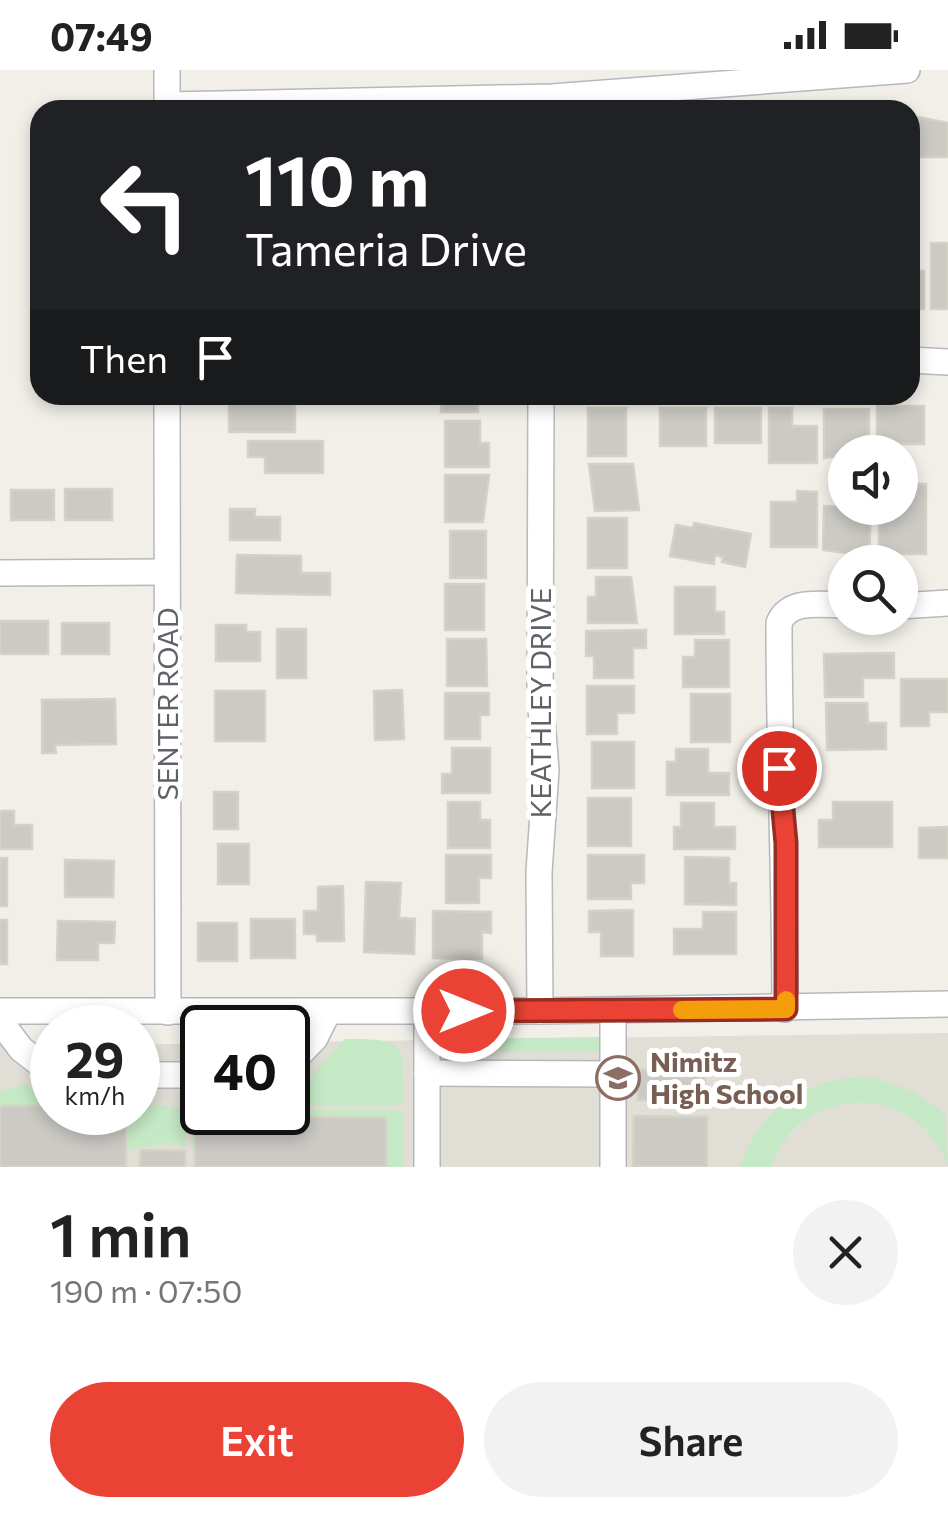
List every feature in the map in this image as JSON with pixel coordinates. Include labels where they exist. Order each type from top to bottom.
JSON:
[{"type":"street","points":[[167,70],[167,100]]},
{"type":"street","points":[[447,100],[552,97],[907,70]]},
{"type":"street","points":[[920,361],[948,362]]},
{"type":"street","name":"SENTER ROAD","points":[[167,405],[168,1012]]},
{"type":"street","name":"KEATHLEY DRIVE","points":[[540,405],[540,695],[546,770],[539,872],[540,1011]]},
{"type":"street","points":[[0,573],[168,572]]},
{"type":"street","points":[[918,605],[948,603]]},
{"type":"street","points":[[786,1009],[786,843],[779,768],[778,623],[784,612],[796,606],[828,606]]},
{"type":"street","points":[[0,1011],[540,1011],[948,1004]]},
{"type":"street","points":[[613,1010],[614,1167]]},
{"type":"street","points":[[427,1011],[427,1167]]},
{"type":"street","points":[[310,1044],[328,1012]]},
{"type":"street","points":[[0,1020],[30,1057]]},
{"type":"street","points":[[427,1073],[614,1074]]},
{"type":"shaded area","name":"Nimitz High School","points":[[948,1033],[948,1167],[0,1167],[0,1042],[30,1043],[30,1135],[160,1135],[160,1044],[180,1044],[180,1135],[310,1135],[310,1042]]},
{"type":"green space","points":[[604,1037],[604,1051],[462,1052],[461,1063],[454,1063],[453,1039]]},
{"type":"green space","points":[[345,1039],[380,1040],[397,1048],[401,1055],[404,1101],[400,1105],[310,1105],[310,1077]]},
{"type":"green space","points":[[872,1077],[912,1091],[945,1114],[948,1167],[934,1139],[913,1119],[888,1107],[860,1103],[832,1107],[807,1119],[786,1139],[771,1167],[740,1167],[760,1127],[790,1099],[828,1082]]},
{"type":"green space","points":[[25,1084],[30,1088],[30,1105],[0,1105],[0,1092]]},
{"type":"green space","points":[[160,1106],[180,1107],[180,1135],[185,1135],[185,1147],[168,1143],[128,1150],[128,1135],[160,1135]]},
{"type":"green space","points":[[310,1110],[399,1110],[404,1115],[403,1167],[387,1167],[387,1117],[310,1116]]},
{"type":"building","points":[[920,117],[948,123],[948,157],[920,157]]},
{"type":"building","points":[[931,243],[948,243],[948,309],[931,309]]},
{"type":"building","points":[[920,271],[924,271],[924,309],[920,309]]},
{"type":"building","points":[[229,405],[295,405],[295,432],[229,432]]},
{"type":"building","points":[[441,405],[478,405],[478,412],[441,412]]},
{"type":"building","points":[[877,406],[924,406],[924,444],[918,444],[918,435],[877,435]]},
{"type":"building","points":[[588,408],[626,408],[626,456],[588,456]]},
{"type":"building","points":[[660,408],[706,408],[706,446],[660,446]]},
{"type":"building","points":[[715,408],[761,408],[761,443],[715,443]]},
{"type":"building","points":[[769,408],[792,408],[792,426],[817,426],[817,463],[769,463]]},
{"type":"building","points":[[824,409],[869,409],[869,435],[828,435],[828,457],[824,458]]},
{"type":"building","points":[[445,421],[480,421],[480,443],[489,443],[489,467],[445,467]]},
{"type":"building","points":[[248,441],[323,441],[323,473],[265,473],[265,457],[248,457]]},
{"type":"building","points":[[589,464],[633,464],[639,510],[595,511]]},
{"type":"building","points":[[445,475],[489,475],[483,522],[445,522]]},
{"type":"building","points":[[918,484],[926,484],[926,554],[918,554],[918,545],[879,545],[879,525],[918,525]]},
{"type":"building","points":[[65,489],[112,489],[112,520],[65,520]]},
{"type":"building","points":[[11,490],[54,490],[54,520],[11,520]]},
{"type":"building","points":[[797,491],[817,492],[817,547],[771,547],[771,502],[797,502]]},
{"type":"building","points":[[824,506],[828,506],[828,525],[870,525],[869,545],[828,545],[828,551],[823,550]]},
{"type":"building","points":[[230,509],[255,509],[255,517],[280,517],[280,540],[230,540]]},
{"type":"building","points":[[588,518],[627,518],[627,568],[588,568]]},
{"type":"building","points":[[694,523],[751,534],[745,567],[722,562],[723,557],[715,555],[714,564],[670,556],[676,525],[693,528]]},
{"type":"building","points":[[450,531],[486,531],[486,578],[450,578]]},
{"type":"building","points":[[237,555],[301,556],[301,573],[330,573],[330,595],[236,593]]},
{"type":"building","points":[[596,577],[631,577],[637,623],[588,623],[588,597],[596,597]]},
{"type":"building","points":[[445,584],[484,584],[484,630],[445,630]]},
{"type":"building","points":[[675,587],[715,587],[715,612],[724,612],[724,634],[675,634]]},
{"type":"building","points":[[0,621],[48,621],[48,654],[0,654]]},
{"type":"building","points":[[62,623],[109,623],[109,654],[62,654]]},
{"type":"building","points":[[216,625],[246,625],[246,632],[260,632],[260,661],[216,661]]},
{"type":"building","points":[[277,629],[306,629],[306,678],[277,678]]},
{"type":"building","points":[[646,630],[646,648],[633,648],[633,678],[594,678],[594,656],[586,656],[586,631]]},
{"type":"building","points":[[447,639],[486,639],[487,686],[447,686]]},
{"type":"building","points":[[695,640],[729,640],[729,687],[683,687],[683,657],[695,657]]},
{"type":"building","points":[[894,653],[894,678],[863,678],[863,697],[825,697],[824,654]]},
{"type":"building","points":[[901,679],[948,679],[948,712],[929,712],[929,726],[901,726]]},
{"type":"building","points":[[587,686],[634,686],[634,713],[617,713],[617,734],[587,734]]},
{"type":"building","points":[[402,690],[404,739],[375,740],[374,691]]},
{"type":"building","points":[[215,691],[265,691],[265,741],[215,741]]},
{"type":"building","points":[[445,693],[489,693],[489,715],[480,715],[480,739],[445,739]]},
{"type":"building","points":[[691,694],[730,694],[730,742],[691,742]]},
{"type":"building","points":[[115,699],[116,744],[55,745],[56,753],[42,753],[42,700]]},
{"type":"building","points":[[826,703],[867,703],[868,723],[886,723],[886,749],[827,750]]},
{"type":"building","points":[[592,742],[634,742],[634,788],[592,788]]},
{"type":"building","points":[[452,748],[490,748],[490,793],[442,793],[442,774],[452,774]]},
{"type":"building","points":[[676,749],[708,749],[708,773],[729,773],[729,795],[667,795],[667,762],[676,762]]},
{"type":"building","points":[[214,792],[238,792],[238,829],[214,829]]},
{"type":"building","points":[[588,798],[631,798],[631,846],[588,846]]},
{"type":"building","points":[[448,802],[480,802],[480,820],[490,820],[490,848],[448,848]]},
{"type":"building","points":[[833,802],[892,802],[892,847],[819,847],[819,820],[833,820]]},
{"type":"building","points":[[681,803],[714,803],[714,827],[735,827],[735,849],[674,849],[674,827],[681,827]]},
{"type":"building","points":[[0,811],[14,811],[14,825],[32,825],[32,849],[0,849]]},
{"type":"building","points":[[948,827],[948,858],[919,858],[919,828]]},
{"type":"building","points":[[218,844],[249,844],[249,884],[218,884]]},
{"type":"building","points":[[446,855],[491,855],[491,878],[479,878],[479,903],[446,903]]},
{"type":"building","points":[[588,855],[644,855],[644,883],[631,883],[631,899],[588,899]]},
{"type":"building","points":[[685,857],[729,858],[729,883],[736,883],[736,905],[685,904]]},
{"type":"building","points":[[0,858],[7,858],[7,906],[0,906]]},
{"type":"building","points":[[65,860],[114,861],[113,897],[65,897]]},
{"type":"building","points":[[366,882],[401,883],[399,918],[415,919],[414,954],[364,952]]},
{"type":"building","points":[[343,886],[344,941],[317,941],[317,934],[304,934],[304,911],[318,911],[318,887]]},
{"type":"building","points":[[633,910],[633,956],[601,956],[601,932],[589,932],[589,911]]},
{"type":"building","points":[[433,911],[491,912],[491,933],[482,932],[482,959],[433,958]]},
{"type":"building","points":[[703,912],[736,912],[736,954],[674,954],[674,929],[703,929]]},
{"type":"building","points":[[251,919],[295,919],[295,958],[251,958]]},
{"type":"building","points":[[0,920],[7,920],[7,964],[0,964]]},
{"type":"building","points":[[58,921],[115,922],[114,943],[98,943],[98,960],[57,960]]},
{"type":"building","points":[[198,923],[237,923],[237,961],[198,961]]},
{"type":"building","points":[[638,1070],[705,1071],[705,1100],[638,1100]]},
{"type":"building","points":[[0,1106],[30,1106],[30,1135],[126,1135],[126,1167],[0,1167]]},
{"type":"building","points":[[634,1116],[707,1117],[707,1167],[633,1167]]},
{"type":"building","points":[[310,1117],[386,1118],[386,1167],[195,1167],[195,1135],[310,1135]]},
{"type":"building","points":[[141,1150],[185,1151],[185,1167],[140,1167]]},
{"type":"slow traffic","points":[[682,1010],[786,1009],[786,1000]]},
{"type":"place","name":"Nimitz High School","points":[[618,1078]]},
{"type":"route","points":[[464,1011],[786,1009],[786,843],[779,768]]}]
